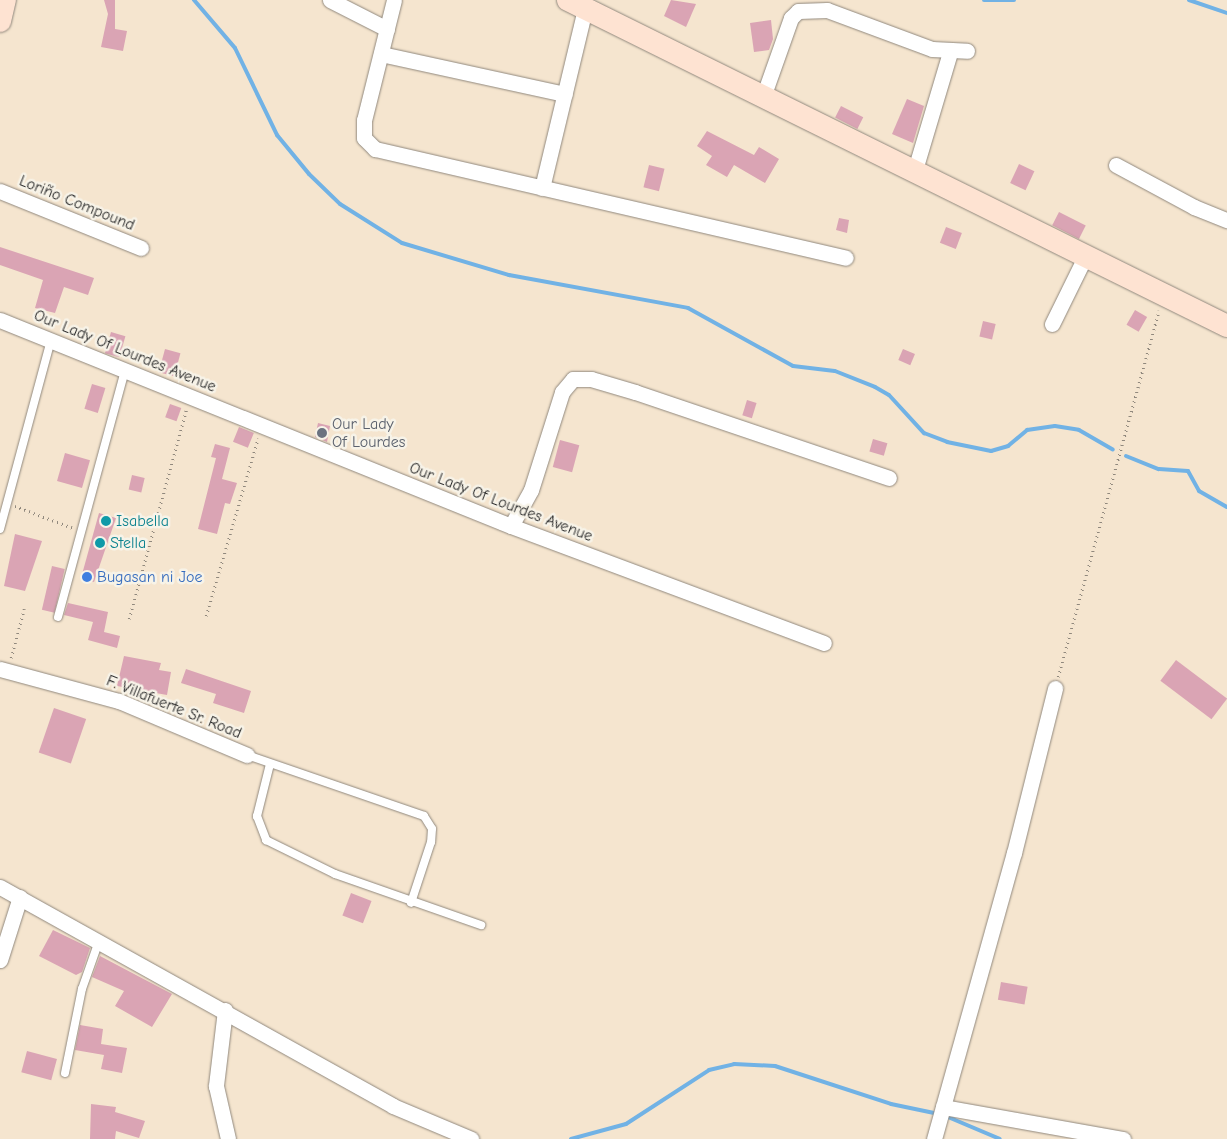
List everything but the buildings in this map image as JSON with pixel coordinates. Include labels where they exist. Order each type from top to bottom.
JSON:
[{"type":"street","points":[[0,20],[5,0]]},
{"type":"street","points":[[330,0],[387,29]]},
{"type":"street","points":[[394,0],[364,120],[369,144],[384,152],[846,258]]},
{"type":"street","points":[[542,188],[565,94],[576,4],[1085,257],[1164,295],[1226,321]]},
{"type":"street","points":[[763,97],[791,18],[798,10],[827,10],[950,52],[968,51]]},
{"type":"street","points":[[914,173],[950,52]]},
{"type":"street","points":[[381,54],[565,94]]},
{"type":"street","points":[[1116,165],[1194,207],[1227,220]]},
{"type":"street","name":"Loriño Compound","points":[[0,191],[141,248]]},
{"type":"street","points":[[1052,324],[1085,257]]},
{"type":"street","name":"Our Lady Of Lourdes Avenue","points":[[0,320],[511,526],[824,643]]},
{"type":"street","points":[[511,526],[531,490],[562,392],[573,379],[591,379],[635,392],[889,478]]},
{"type":"street","name":"F. Villafuerte Sr. Road","points":[[4,670],[119,701],[247,755]]},
{"type":"street","points":[[934,1139],[1014,853],[1055,688]]},
{"type":"street","points":[[0,886],[99,939],[393,1106],[470,1139]]},
{"type":"street","points":[[0,960],[20,897]]},
{"type":"street","points":[[225,1010],[216,1086],[228,1139]]},
{"type":"street","points":[[943,1107],[1124,1139]]},
{"type":"lane","points":[[0,530],[51,340]]},
{"type":"lane","points":[[58,617],[124,370]]},
{"type":"lane","points":[[247,755],[414,811],[430,822],[431,842],[411,903]]},
{"type":"lane","points":[[270,764],[257,816],[266,840],[306,862],[411,903],[481,925]]},
{"type":"lane","points":[[65,1073],[82,990],[99,939]]},
{"type":"path","points":[[1055,688],[1164,295]]},
{"type":"path","points":[[129,620],[190,396]]},
{"type":"path","points":[[206,616],[262,425]]},
{"type":"path","points":[[8,502],[46,521],[82,530]]},
{"type":"path","points":[[4,670],[24,609]]},
{"type":"waterway","points":[[194,0],[235,48],[277,135],[309,174],[340,204],[402,243],[509,275],[688,308],[793,366],[835,371],[875,387],[889,395],[924,433],[947,442],[991,451],[1008,446],[1027,430],[1055,426],[1079,430],[1113,450]]},
{"type":"waterway","points":[[984,0],[1014,0]]},
{"type":"waterway","points":[[1189,0],[1227,13]]},
{"type":"waterway","points":[[1126,456],[1159,469],[1188,471],[1199,491],[1227,507]]},
{"type":"waterway","points":[[571,1139],[626,1124],[709,1070],[734,1064],[775,1066],[891,1104],[934,1113]]},
{"type":"waterway","points":[[948,1117],[1000,1139]]},
{"type":"place","name":"Our Lady Of Lourdes","points":[[322,433]]},
{"type":"place","name":"Isabella","points":[[106,521]]},
{"type":"place","name":"Stella","points":[[100,543]]},
{"type":"place","name":"Bugasan ni Joe","points":[[87,577]]}]
